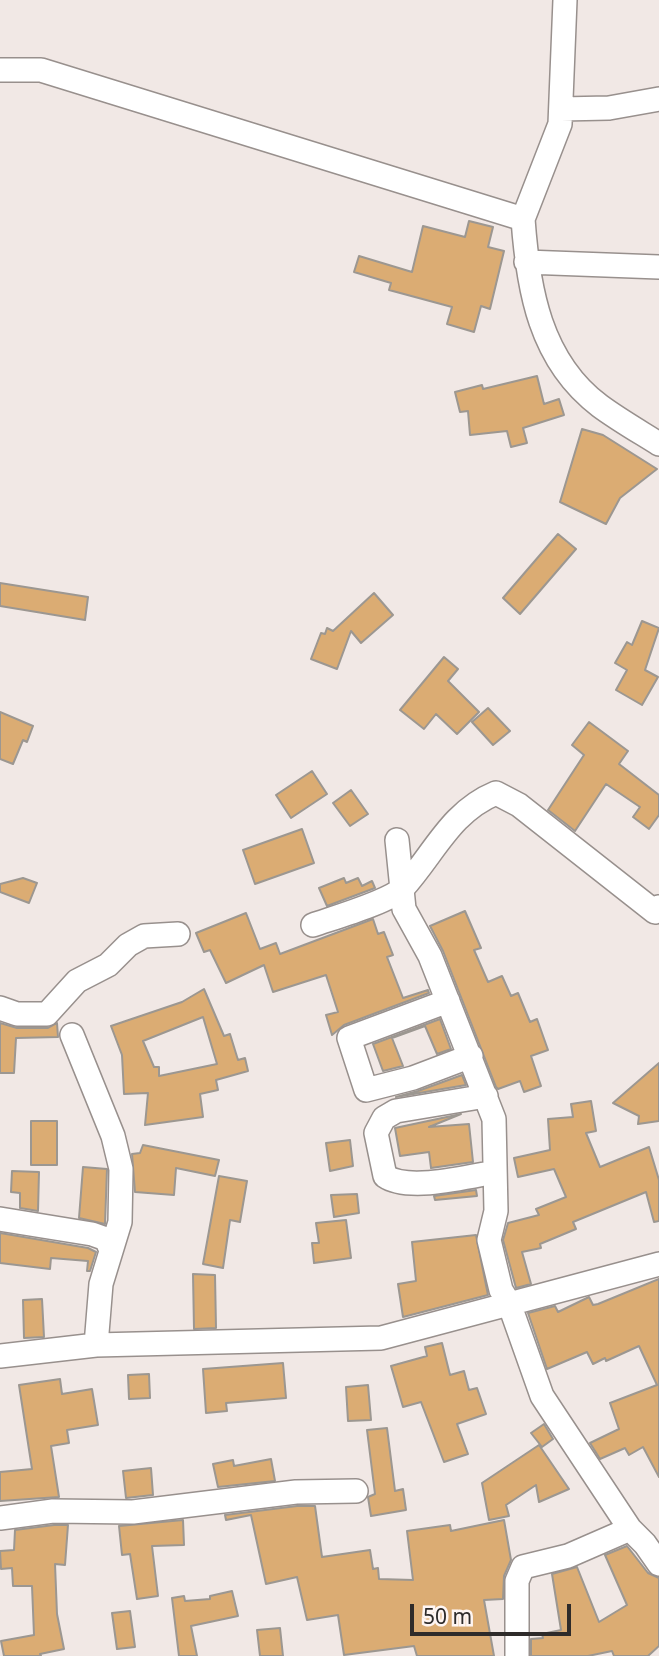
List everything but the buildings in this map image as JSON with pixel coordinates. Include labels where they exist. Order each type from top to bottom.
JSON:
[{"type":"street","points":[[565,0],[559,124],[523,219],[526,262],[534,306],[550,347],[573,382],[599,405],[659,444]]},
{"type":"street","points":[[0,70],[41,69],[523,219]]},
{"type":"street","points":[[561,110],[609,108],[659,99]]},
{"type":"street","points":[[526,262],[659,267]]},
{"type":"street","points":[[313,925],[401,890],[458,816],[479,800],[496,793],[519,805],[654,912],[659,906]]},
{"type":"street","points":[[397,840],[404,909],[430,956],[494,1119],[496,1211],[489,1240],[501,1290],[509,1303],[542,1396],[645,1535],[659,1564]]},
{"type":"street","points":[[0,1008],[17,1014],[47,1014],[77,981],[108,965],[128,945],[144,936],[178,934]]},
{"type":"street","points":[[448,1001],[349,1038],[366,1090],[413,1078],[471,1056]]},
{"type":"street","points":[[72,1035],[119,1156],[122,1207],[101,1284],[96,1345]]},
{"type":"street","points":[[486,1097],[397,1111],[384,1118],[376,1133],[385,1176],[394,1182],[439,1181],[495,1172]]},
{"type":"street","points":[[0,1219],[92,1234],[106,1239],[111,1250]]},
{"type":"street","points":[[0,1356],[96,1345],[382,1338],[659,1264]]},
{"type":"street","points":[[0,1518],[52,1511],[133,1513],[296,1492],[356,1491]]},
{"type":"street","points":[[517,1656],[517,1581],[523,1567],[645,1535]]}]
